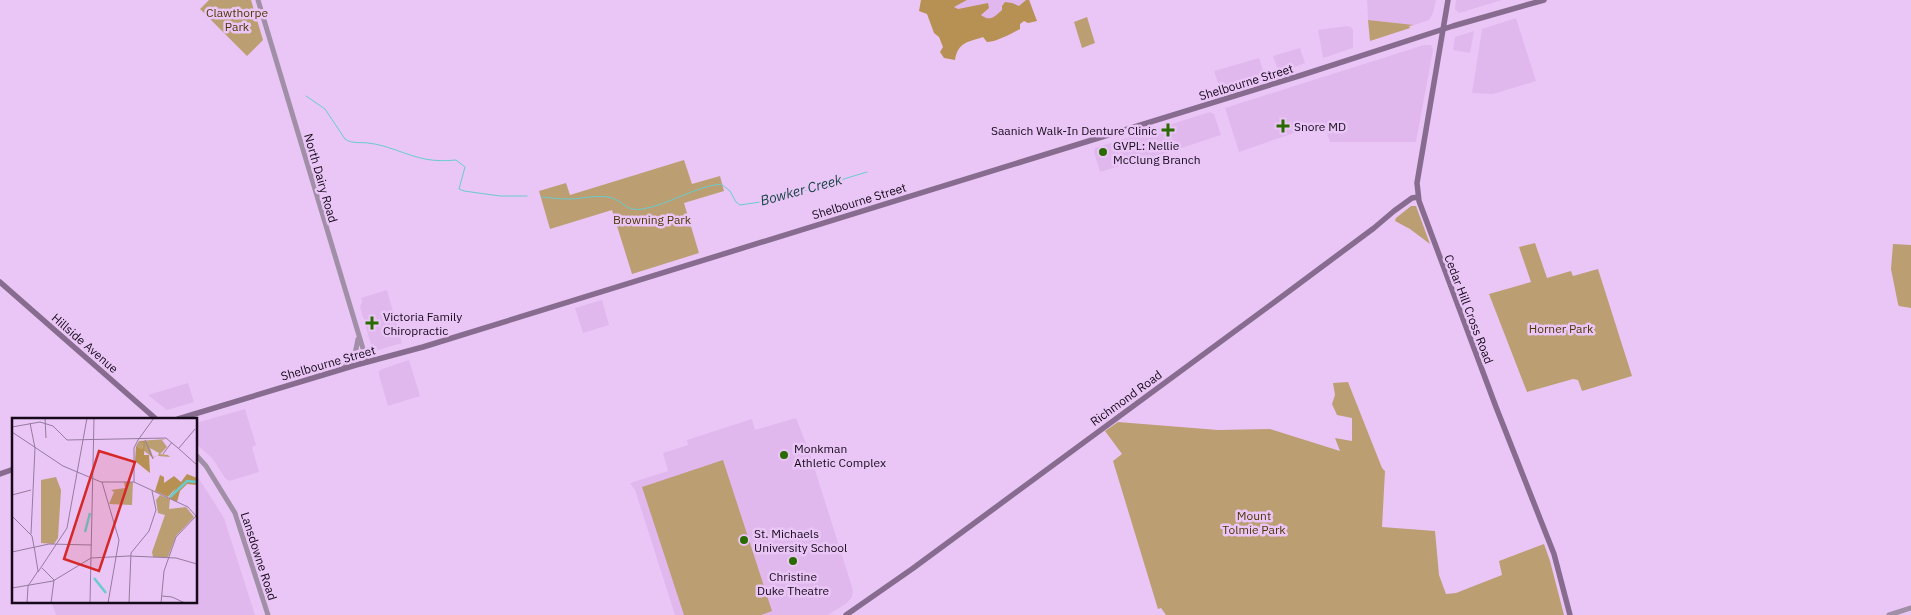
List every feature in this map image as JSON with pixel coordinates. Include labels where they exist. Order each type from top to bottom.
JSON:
[{"type":"main road","name":"Cedar Hill Cross Road","points":[[1448,0],[1417,183],[1418,196],[1440,262],[1554,554],[1570,615]]},
{"type":"main road","name":"Shelbourne Street","points":[[188,417],[344,368],[423,347],[1302,75],[1443,29],[1544,0]]},
{"type":"main road","name":"Richmond Road","points":[[846,615],[912,569],[1292,289],[1394,211],[1418,196]]},
{"type":"main road","name":"Hillside Avenue","points":[[0,282],[155,418]]},
{"type":"main road","points":[[0,474],[12,470]]},
{"type":"street","name":"North Dairy Road","points":[[258,0],[367,362]]},
{"type":"street","points":[[344,368],[355,354],[358,336]]},
{"type":"street","name":"Lansdowne Road","points":[[198,457],[206,466],[235,513],[268,615]]},
{"type":"street","points":[[1889,615],[1911,608]]},
{"type":"shaded area","points":[[921,0],[967,0],[954,7],[958,9],[988,3],[989,8],[981,15],[989,18],[994,17],[1002,10],[1005,2],[1019,6],[1026,0],[1029,0],[1037,21],[1028,23],[1024,21],[1020,24],[1020,29],[994,41],[987,42],[983,37],[968,42],[961,46],[955,60],[944,58],[940,52],[943,47],[939,37],[934,33],[927,14],[919,11]]},
{"type":"shaded area","points":[[928,0],[1030,0],[1035,17],[983,36]]},
{"type":"shaded area","points":[[1367,0],[1436,0],[1429,20],[1414,25],[1368,20]]},
{"type":"shaded area","points":[[1456,0],[1502,0],[1459,13],[1455,9]]},
{"type":"shaded area","points":[[1516,18],[1536,81],[1493,94],[1472,93],[1482,29]]},
{"type":"shaded area","points":[[1347,26],[1353,30],[1353,48],[1323,58],[1318,30]]},
{"type":"shaded area","points":[[1474,31],[1470,53],[1453,50],[1455,37]]},
{"type":"shaded area","points":[[1424,45],[1431,45],[1433,50],[1416,142],[1330,142],[1325,127],[1320,124],[1239,152],[1225,108]]},
{"type":"shaded area","points":[[1300,48],[1305,63],[1279,73],[1273,56]]},
{"type":"shaded area","points":[[1259,58],[1265,76],[1220,89],[1214,71]]},
{"type":"shaded area","points":[[1210,112],[1214,114],[1221,135],[1127,166],[1126,164],[1100,172],[1094,152],[1095,148]]},
{"type":"shaded area","points":[[387,290],[402,343],[375,351],[372,348],[360,307],[361,298]]},
{"type":"shaded area","points":[[602,300],[609,325],[583,333],[575,308]]},
{"type":"shaded area","points":[[409,360],[420,396],[388,406],[379,371]]},
{"type":"shaded area","points":[[188,383],[194,402],[167,410],[148,395]]},
{"type":"shaded area","points":[[245,409],[256,445],[252,447],[259,472],[229,481],[225,478],[212,458],[198,446],[198,422]]},
{"type":"shaded area","name":"St. Michaels University School","points":[[796,418],[809,451],[853,590],[852,597],[847,603],[828,615],[675,615],[635,490],[630,483],[668,471],[663,453],[688,445],[687,440],[752,419],[755,430]]},
{"type":"shaded area","points":[[198,477],[224,518],[255,615],[56,615],[51,602],[198,602]]},
{"type":"green space","name":"Clawthorpe Park","points":[[209,0],[251,0],[263,40],[247,56],[200,9]]},
{"type":"green space","points":[[1087,17],[1095,43],[1082,48],[1074,22]]},
{"type":"green space","points":[[1368,20],[1414,25],[1370,41]]},
{"type":"green space","name":"Browning Park","points":[[684,160],[692,184],[720,176],[724,191],[684,203],[699,253],[632,274],[612,210],[550,229],[539,191],[566,183],[570,195]]},
{"type":"green space","points":[[1411,206],[1416,206],[1430,244],[1410,229],[1395,221],[1396,218]]},
{"type":"green space","name":"Horner Park","points":[[1535,243],[1547,278],[1571,271],[1573,276],[1598,269],[1632,376],[1582,391],[1578,380],[1573,379],[1527,392],[1489,294],[1531,282],[1519,247]]},
{"type":"green space","points":[[1893,244],[1911,245],[1911,308],[1899,306],[1898,304],[1891,269]]},
{"type":"green space","name":"Mount Tolmie Park","points":[[1348,382],[1382,468],[1385,471],[1382,527],[1435,531],[1439,575],[1446,594],[1456,593],[1502,575],[1499,561],[1544,544],[1564,615],[1166,615],[1161,608],[1158,609],[1113,461],[1122,454],[1105,431],[1118,422],[1218,430],[1270,429],[1340,451],[1335,438],[1352,441],[1352,418],[1337,415],[1332,404],[1335,395],[1333,383]]},
{"type":"green space","points":[[723,460],[772,611],[761,615],[684,615],[642,487]]},
{"type":"waterway","name":"Bowker Creek","points":[[306,96],[325,109],[348,141],[383,146],[425,159],[440,161],[456,160],[465,167],[459,189],[464,191],[500,196],[527,196]]},
{"type":"waterway","name":"Bowker Creek","points":[[542,197],[559,199],[607,197],[616,199],[629,208],[637,210],[653,207],[701,188],[721,184],[730,191],[736,202],[740,205],[774,200],[867,172]]},
{"type":"place","name":"Snore MD","points":[[1283,126]]},
{"type":"place","name":"Saanich Walk-In Denture Clinic","points":[[1168,130]]},
{"type":"place","name":"GVPL: Nellie McClung Branch","points":[[1103,152]]},
{"type":"place","name":"Victoria Family Chiropractic","points":[[372,323]]},
{"type":"place","name":"Monkman Athletic Complex","points":[[784,455]]},
{"type":"place","name":"St. Michaels University School","points":[[744,540]]},
{"type":"place","name":"Christine Duke Theatre","points":[[793,561]]}]
